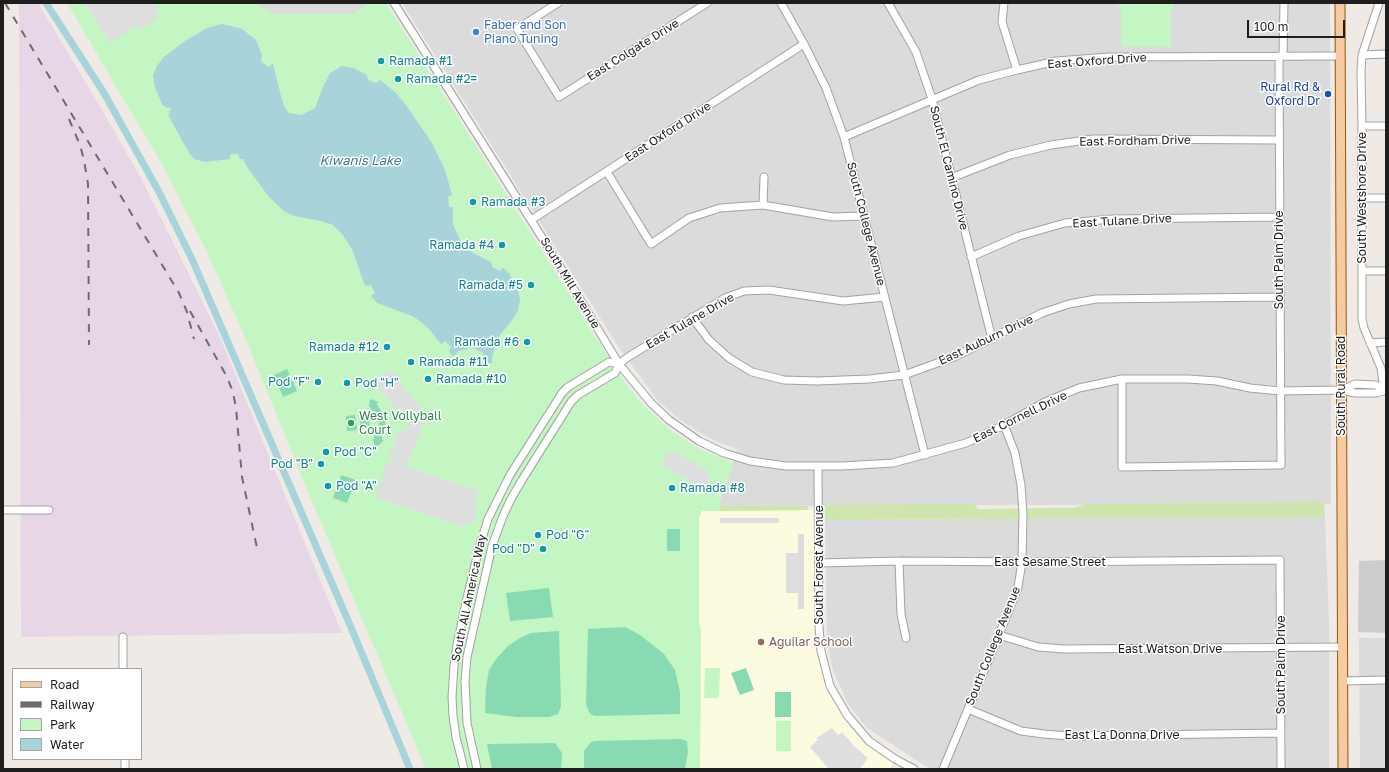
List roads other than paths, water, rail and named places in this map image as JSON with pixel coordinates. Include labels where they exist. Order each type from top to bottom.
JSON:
[{"type":"main road","name":"South Rural Road","points":[[1340,3],[1343,769]]},
{"type":"street","name":"South Mill Avenue","points":[[395,3],[619,364],[658,410],[699,441],[724,453],[750,461],[776,465],[818,466]]},
{"type":"street","name":"East Colgate Drive","points":[[558,3],[516,29],[559,97],[707,3]]},
{"type":"street","name":"South College Avenue","points":[[781,3],[826,88],[844,136],[925,455]]},
{"type":"street","name":"South El Camino Drive","points":[[888,3],[916,52],[932,99],[950,178],[992,339]]},
{"type":"street","points":[[1004,3],[1002,22],[1017,70]]},
{"type":"street","name":"South Palm Drive","points":[[1122,379],[1122,467],[1281,465],[1278,140],[1284,3]]},
{"type":"street","name":"South Westshore Drive","points":[[1379,3],[1362,55],[1361,71],[1362,319],[1364,328],[1381,368],[1385,391]]},
{"type":"street","name":"East Oxford Drive","points":[[531,220],[804,44]]},
{"type":"street","points":[[1362,55],[1386,54]]},
{"type":"street","name":"East Oxford Drive","points":[[844,136],[979,80],[1057,61],[1109,57],[1340,56]]},
{"type":"street","points":[[1362,126],[1386,126]]},
{"type":"street","name":"East Fordham Drive","points":[[950,178],[1010,156],[1051,145],[1094,139],[1278,140]]},
{"type":"street","points":[[607,172],[651,244],[689,218],[720,208],[763,205],[833,217],[864,216]]},
{"type":"street","points":[[763,205],[764,177]]},
{"type":"street","points":[[1362,198],[1386,198]]},
{"type":"street","name":"East Tulane Drive","points":[[971,257],[1019,236],[1064,223],[1113,219],[1279,217]]},
{"type":"street","points":[[1362,271],[1386,270]]},
{"type":"street","name":"East Tulane Drive","points":[[619,364],[628,356],[692,317],[725,298],[744,291],[769,290],[843,301],[885,297]]},
{"type":"street","name":"East Auburn Drive","points":[[692,317],[709,340],[729,358],[752,372],[784,380],[817,381],[869,379],[904,375],[954,357],[1042,313],[1069,304],[1096,299],[1279,297]]},
{"type":"street","points":[[1370,343],[1386,342]]},
{"type":"street","name":"South All America Way","points":[[464,769],[456,737],[453,716],[452,697],[454,666],[457,645],[485,529],[494,506],[510,475],[562,392],[609,362],[619,364],[615,373],[578,395],[567,406],[505,510],[491,551],[474,621],[466,668],[465,697],[467,723],[477,769]]},
{"type":"street","points":[[592,372],[599,383]]},
{"type":"street","name":"East Cornell Drive","points":[[818,466],[893,463],[925,455],[966,443],[1004,425],[1045,402],[1079,388],[1122,379],[1188,379],[1217,381],[1250,388],[1280,391],[1341,390],[1355,384],[1362,384],[1376,385],[1385,391]]},
{"type":"street","name":"South College Avenue","points":[[943,769],[1018,587],[1022,562],[1023,513],[1021,485],[1015,453],[1004,425]]},
{"type":"street","name":"South Forest Avenue","points":[[818,466],[819,627],[822,651],[830,686],[847,715],[869,741],[895,759],[914,769]]},
{"type":"street","points":[[494,506],[505,510]]},
{"type":"street","points":[[3,510],[49,510]]},
{"type":"street","name":"South Palm Drive","points":[[1280,560],[1281,769]]},
{"type":"street","name":"East Sesame Street","points":[[819,563],[899,561],[1022,562],[1280,560]]},
{"type":"street","points":[[899,561],[901,614],[906,638]]},
{"type":"street","name":"East Watson Drive","points":[[999,635],[1038,647],[1064,649],[1342,647]]},
{"type":"street","points":[[123,637],[123,668]]},
{"type":"street","points":[[1342,681],[1386,680]]},
{"type":"street","name":"East La Donna Drive","points":[[968,709],[1021,730],[1069,736],[1281,733]]},
{"type":"water","name":"Kiwanis Lake","points":[[222,24],[242,29],[256,40],[262,55],[261,61],[268,67],[273,64],[281,96],[285,108],[289,113],[301,115],[315,108],[330,73],[342,66],[354,68],[367,75],[368,80],[376,83],[380,80],[395,92],[406,105],[432,143],[445,170],[452,195],[448,197],[449,207],[453,207],[453,225],[462,244],[470,251],[492,263],[492,267],[500,271],[503,268],[509,273],[517,287],[520,299],[518,311],[499,336],[495,345],[492,363],[486,363],[482,352],[473,348],[459,351],[453,356],[449,351],[451,347],[445,341],[441,344],[429,329],[420,321],[412,316],[377,303],[371,296],[375,293],[371,285],[365,286],[352,249],[342,234],[333,225],[295,216],[285,212],[269,197],[247,167],[243,159],[240,159],[238,154],[230,154],[230,159],[205,162],[194,159],[168,115],[170,114],[169,112],[171,108],[163,106],[155,88],[153,75],[157,66],[164,57],[185,41],[207,28]]},
{"type":"waterway","points":[[46,3],[104,93],[159,192],[192,259],[350,625],[410,769]]},
{"type":"railway","points":[[5,3],[179,293],[187,312],[194,339]]},
{"type":"railway","points":[[69,119],[80,145],[88,184],[89,345]]},
{"type":"railway","points":[[190,311],[227,377],[233,392],[236,408],[242,477],[257,548]]},
{"type":"place","name":"Faber and Son Piano Tuning","points":[[476,32]]},
{"type":"place","name":"Ramada #1","points":[[381,61]]},
{"type":"place","name":"Ramada #2=","points":[[398,79]]},
{"type":"place","name":"Rural Rd & Oxford Dr","points":[[1328,94]]},
{"type":"place","name":"Ramada #3","points":[[473,202]]},
{"type":"place","name":"Ramada #4","points":[[502,245]]},
{"type":"place","name":"Ramada #5","points":[[531,285]]},
{"type":"place","name":"Ramada #6","points":[[527,342]]},
{"type":"place","name":"Ramada #12","points":[[387,347]]},
{"type":"place","name":"Ramada #11","points":[[411,362]]},
{"type":"place","name":"Ramada #10","points":[[428,379]]},
{"type":"place","name":"Pod \"F\"","points":[[318,382]]},
{"type":"place","name":"Pod \"H\"","points":[[347,383]]},
{"type":"place","name":"West Vollyball Court","points":[[351,423]]},
{"type":"place","name":"Pod \"C\"","points":[[326,452]]},
{"type":"place","name":"Pod \"B\"","points":[[321,464]]},
{"type":"place","name":"Pod \"A\"","points":[[328,486]]},
{"type":"place","name":"Ramada #8","points":[[672,488]]},
{"type":"place","name":"Pod \"G\"","points":[[538,535]]},
{"type":"place","name":"Pod \"D\"","points":[[543,549]]},
{"type":"place","name":"Aguilar School","points":[[761,642]]}]
